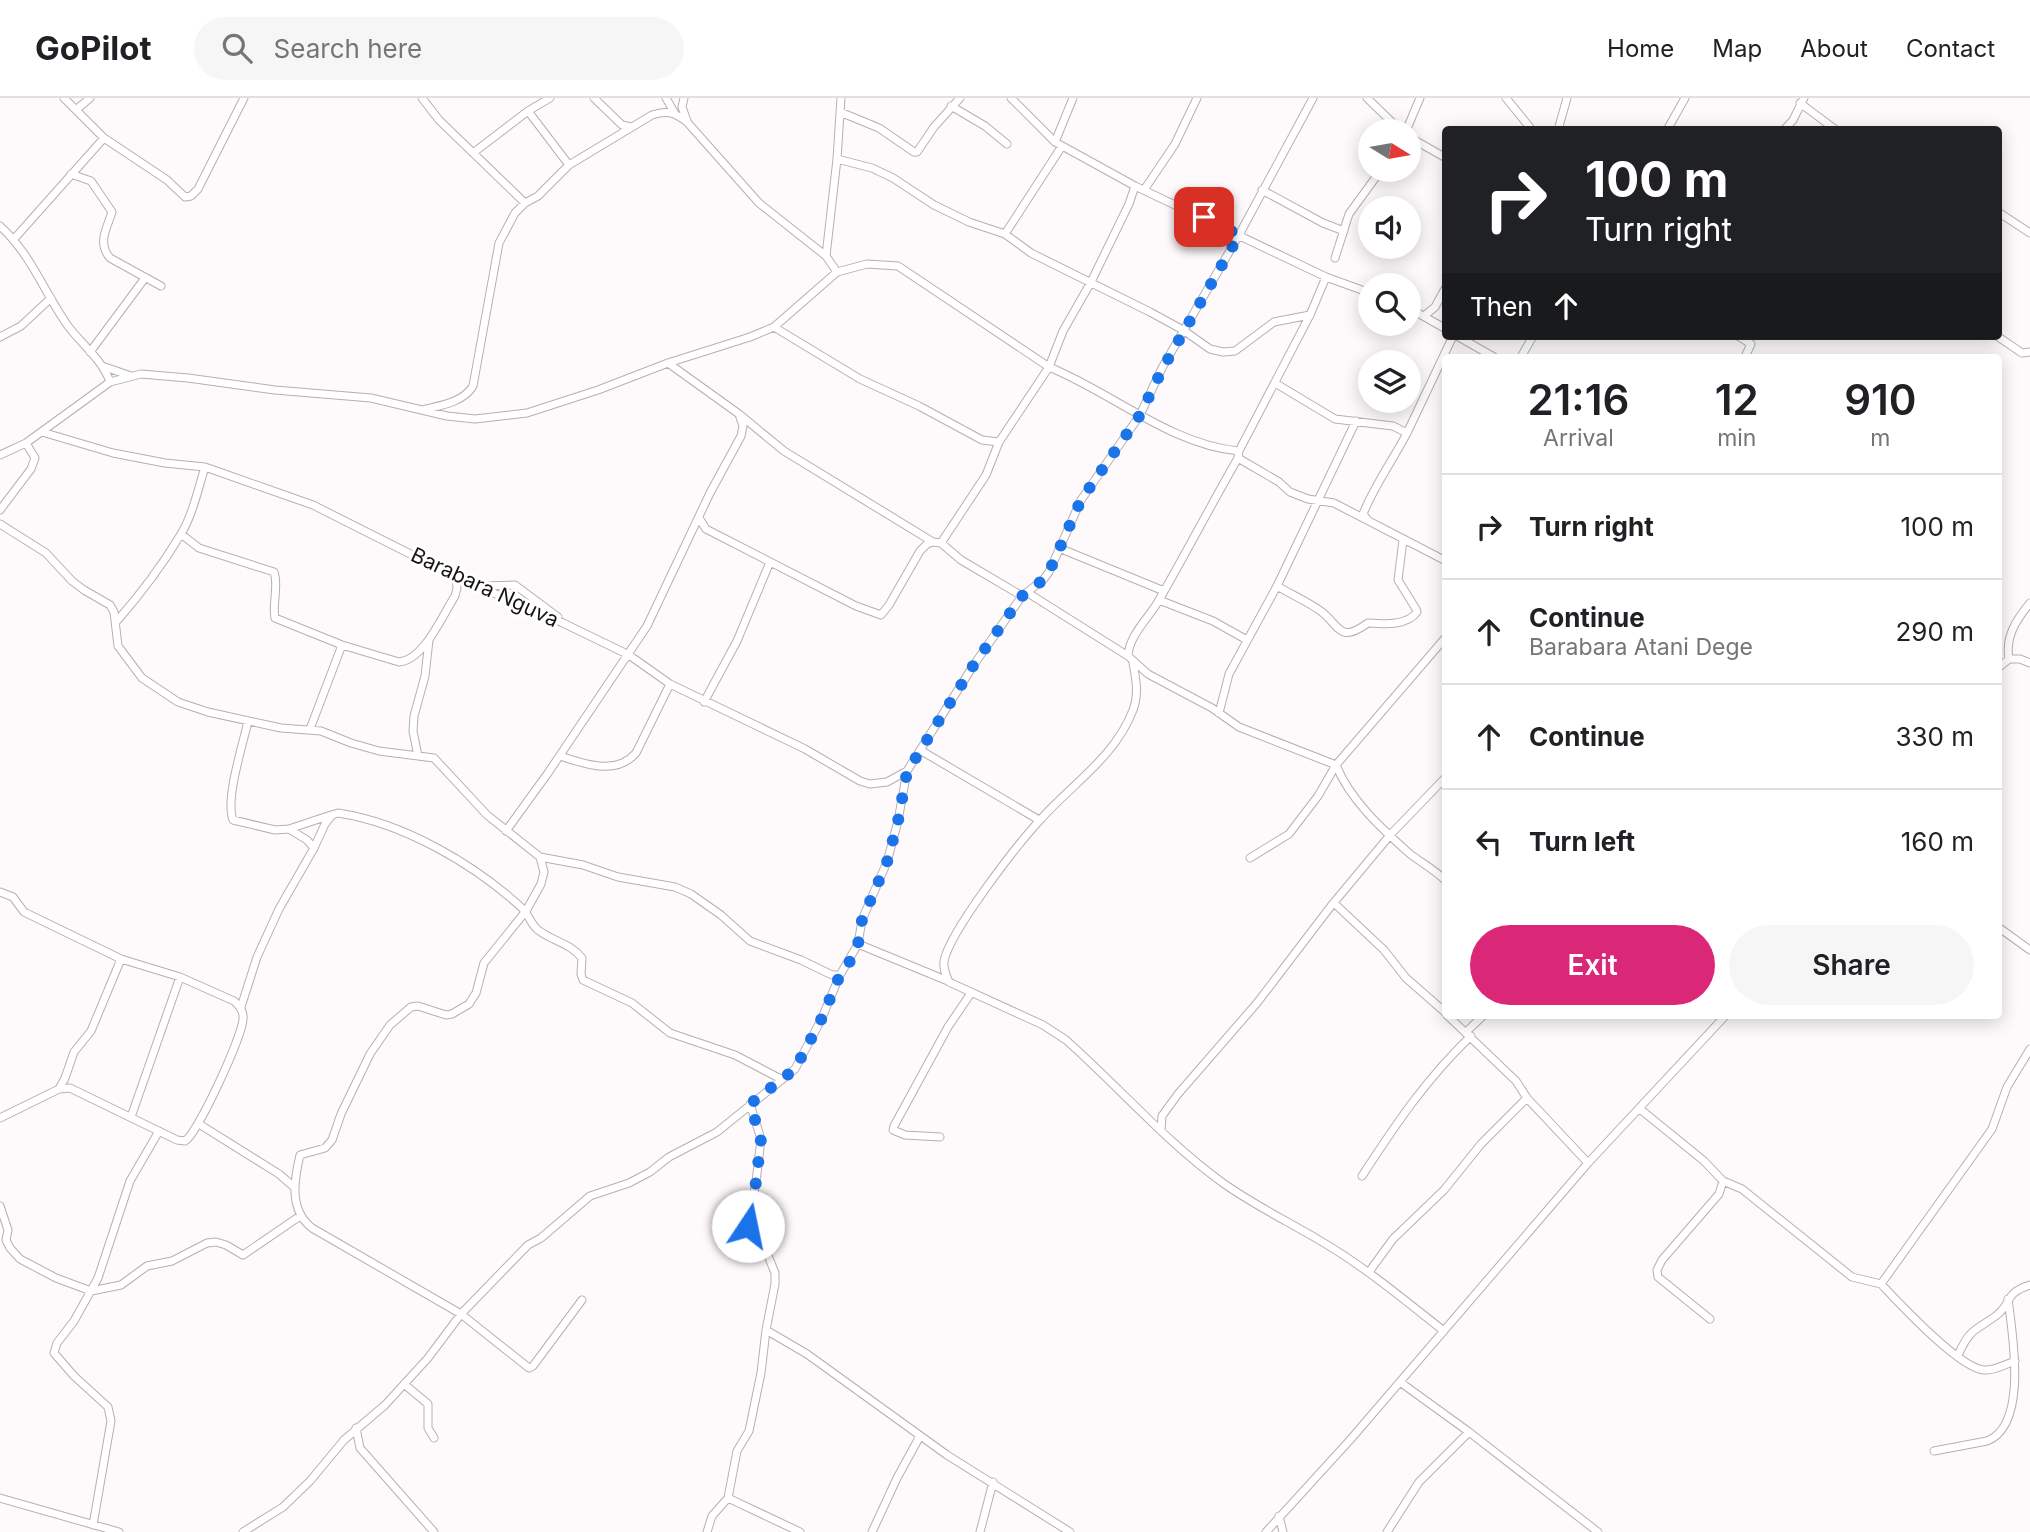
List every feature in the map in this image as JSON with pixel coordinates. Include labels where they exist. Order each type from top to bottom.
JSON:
[{"type":"street","points":[[64,98],[104,138],[167,180],[185,197],[191,196],[203,179],[244,98]]},
{"type":"street","points":[[77,109],[90,98]]},
{"type":"street","points":[[422,98],[439,120],[525,203]]},
{"type":"street","points":[[473,153],[528,110],[550,98]]},
{"type":"street","points":[[594,98],[622,125],[631,127]]},
{"type":"street","points":[[684,98],[682,107],[687,122]]},
{"type":"street","points":[[826,256],[841,98]]},
{"type":"street","points":[[840,112],[879,128],[917,152],[960,98]]},
{"type":"street","points":[[1011,98],[1059,144],[1135,186],[1326,277],[1358,289]]},
{"type":"street","points":[[1005,234],[1059,144],[1073,98]]},
{"type":"street","points":[[1144,190],[1175,144],[1197,98]]},
{"type":"street","points":[[243,1532],[283,1507],[310,1481],[344,1440],[385,1405],[428,1358],[461,1314],[528,1245],[541,1238],[590,1196],[629,1184],[669,1157],[717,1132],[795,1069],[807,1049],[840,975],[858,944],[862,920],[887,862],[907,772],[973,666],[1025,595],[1049,572],[1081,500],[1140,415],[1183,330],[1239,235],[1313,98]]},
{"type":"street","points":[[1367,98],[1389,119]]},
{"type":"street","points":[[1411,119],[1420,98]]},
{"type":"street","points":[[1506,98],[1529,126]]},
{"type":"street","points":[[1559,126],[1567,98]]},
{"type":"street","points":[[1669,126],[1685,98]]},
{"type":"street","points":[[671,100],[674,112]]},
{"type":"street","points":[[1788,126],[1802,101],[1831,126]]},
{"type":"street","points":[[951,107],[985,126],[1007,144]]},
{"type":"street","points":[[528,110],[569,165]]},
{"type":"street","points":[[426,409],[467,395],[473,386],[499,243],[515,213],[538,196],[569,165],[631,127],[664,111],[674,112],[687,122],[760,202],[826,256],[837,272]]},
{"type":"street","points":[[14,239],[104,138]]},
{"type":"street","points":[[1421,144],[1442,156]]},
{"type":"street","points":[[837,159],[872,168],[893,178],[934,205],[969,222],[1005,234],[1031,253],[1183,330],[1210,349],[1235,351],[1275,322],[1310,315]]},
{"type":"street","points":[[71,174],[91,181],[112,212],[102,241],[105,252],[110,258],[161,286]]},
{"type":"street","points":[[1335,258],[1349,214],[1372,182]]},
{"type":"street","points":[[698,518],[706,529],[856,606],[881,615],[920,551],[927,544],[937,542],[985,475],[999,442],[1049,367],[1063,331],[1091,282],[1135,186]]},
{"type":"street","points":[[1262,190],[1323,223],[1345,231]]},
{"type":"street","points":[[2002,215],[2030,233]]},
{"type":"street","points":[[0,226],[14,239],[42,280],[68,326],[104,367],[110,382]]},
{"type":"street","points":[[0,455],[26,443],[110,382],[141,374],[371,398],[447,416],[475,419],[527,413],[774,327],[837,272],[867,264],[898,266],[1049,367],[1074,377],[1140,415],[1198,442],[1238,454],[1290,492],[1319,502],[1334,503],[1442,559]]},
{"type":"street","points":[[949,982],[944,972],[944,961],[958,929],[1039,820],[1105,756],[1128,722],[1136,702],[1137,689],[1131,659],[1132,641],[1159,600],[1238,454],[1310,315],[1326,277]]},
{"type":"street","points":[[90,352],[145,278]]},
{"type":"street","points":[[1424,316],[1434,307],[1442,294]]},
{"type":"street","points":[[0,337],[21,326],[51,298]]},
{"type":"street","points":[[1421,314],[1442,327]]},
{"type":"street","points":[[774,327],[812,353],[860,379],[919,406],[982,440],[999,442]]},
{"type":"street","points":[[2002,339],[2022,353],[2030,352]]},
{"type":"street","points":[[1462,340],[1488,354]]},
{"type":"street","points":[[1744,340],[1751,344],[1746,354]]},
{"type":"street","points":[[1370,524],[1363,514],[1367,500],[1389,468],[1442,362]]},
{"type":"street","points":[[668,363],[739,414],[784,451],[937,542],[961,560],[1131,659],[1148,674],[1239,727],[1336,765],[1344,785],[1362,807],[1410,853],[1442,878]]},
{"type":"street","points":[[104,367],[131,376]]},
{"type":"street","points":[[1275,383],[1335,419],[1393,426],[1407,433]]},
{"type":"street","points":[[506,831],[647,626],[692,530],[741,436],[743,426],[739,414]]},
{"type":"street","points":[[1219,713],[1229,674],[1278,586],[1356,421]]},
{"type":"street","name":"Barabara Nguva","points":[[42,432],[113,453],[205,467],[313,505],[456,577],[629,655],[670,684],[805,749],[860,781],[870,784],[887,782],[907,772]]},
{"type":"street","points":[[0,510],[31,469],[35,458],[26,443]]},
{"type":"street","points":[[116,622],[181,534],[205,467]]},
{"type":"street","points":[[0,524],[46,553],[78,586],[110,605],[116,622],[118,646],[142,678],[178,702],[248,722],[321,731],[351,744],[379,751],[434,758],[486,815],[540,857],[583,865],[618,877],[675,887],[691,894],[721,915],[750,941],[832,975],[840,975]]},
{"type":"street","points":[[692,530],[706,529]]},
{"type":"street","points":[[181,534],[199,548],[274,572],[275,618],[342,645],[399,662],[407,662],[416,656],[430,638],[455,596],[456,577]]},
{"type":"street","points":[[1278,586],[1322,612],[1338,630],[1345,632],[1355,632],[1368,623],[1382,624],[1411,619],[1417,612],[1416,608],[1398,580],[1403,540]]},
{"type":"street","points":[[1059,548],[1164,591]]},
{"type":"street","points":[[704,702],[737,641],[770,562]]},
{"type":"street","points":[[479,586],[515,585],[563,623]]},
{"type":"street","points":[[1159,600],[1213,621],[1247,640]]},
{"type":"street","points":[[2009,659],[2007,646],[2012,629],[2030,603]]},
{"type":"street","points":[[418,756],[413,731],[414,716],[425,676],[430,638]]},
{"type":"street","points":[[1250,858],[1289,834],[1311,807],[1336,765],[1442,642]]},
{"type":"street","points":[[310,729],[342,645]]},
{"type":"street","points":[[2002,665],[2009,659],[2030,663]]},
{"type":"street","points":[[560,756],[594,766],[621,765],[631,759],[670,684]]},
{"type":"street","points":[[248,722],[233,794],[233,820],[265,828],[289,829],[338,813],[398,829],[422,840],[491,882],[526,911],[530,922],[540,931],[575,949],[582,958],[583,980],[632,1003],[670,1033],[736,1055],[781,1079]]},
{"type":"street","points":[[920,750],[1039,820]]},
{"type":"street","points":[[1153,1123],[1162,1116],[1257,1003],[1391,834],[1442,781]]},
{"type":"street","points":[[241,1007],[257,957],[279,909],[332,815]]},
{"type":"street","points":[[289,829],[307,840],[314,848]]},
{"type":"street","points":[[540,857],[544,872],[541,884],[526,911],[484,963],[476,993],[468,1004],[446,1015],[418,1006],[411,1007],[390,1025],[370,1054],[341,1114],[332,1140],[325,1147],[300,1155],[294,1187],[300,1216],[312,1228],[461,1314],[529,1368],[582,1300]]},
{"type":"street","points":[[0,892],[13,897],[24,912],[121,959],[180,977],[234,1001],[241,1007],[244,1017],[199,1125],[185,1141],[70,1088],[58,1089],[0,1118]]},
{"type":"street","points":[[1334,903],[1384,950],[1406,978],[1442,1010]]},
{"type":"street","points":[[2002,930],[2030,950]]},
{"type":"street","points":[[858,944],[1043,1025],[1066,1041],[1188,1156],[1262,1209],[1320,1240],[1369,1272],[1444,1331]]},
{"type":"street","points":[[58,1089],[75,1052],[91,1031],[121,959]]},
{"type":"street","points":[[131,1117],[180,977]]},
{"type":"street","points":[[940,1138],[905,1135],[894,1130],[894,1126],[948,1027],[971,993]]},
{"type":"street","points":[[1452,1019],[1516,1081],[1527,1098],[1588,1163]]},
{"type":"street","points":[[1362,1176],[1413,1098],[1481,1019]]},
{"type":"street","points":[[1266,1532],[1350,1440],[1588,1163],[1722,1019]]},
{"type":"street","points":[[1881,1284],[1985,1141],[2002,1106],[2007,1087],[2030,1049]]},
{"type":"street","points":[[1369,1272],[1393,1239],[1444,1190],[1481,1144],[1527,1098]]},
{"type":"street","points":[[707,1532],[712,1516],[728,1498],[737,1451],[749,1432],[775,1284],[775,1273],[748,1226],[761,1139],[750,1104]]},
{"type":"street","points":[[1640,1109],[1704,1161],[1723,1181],[1742,1189],[1852,1277],[1881,1284],[1914,1321],[1958,1355],[1979,1369],[1988,1370],[2015,1361]]},
{"type":"street","points":[[1161,1130],[1162,1116]]},
{"type":"street","points":[[199,1125],[279,1174],[294,1187]]},
{"type":"street","points":[[93,1525],[111,1421],[107,1408],[54,1353],[57,1343],[74,1321],[98,1278],[130,1181],[159,1131]]},
{"type":"street","points":[[1710,1319],[1658,1277],[1657,1270],[1662,1260],[1720,1194],[1723,1181]]},
{"type":"street","points":[[0,1206],[8,1230],[6,1240],[20,1259],[56,1278],[90,1291],[121,1285],[147,1266],[172,1261],[207,1243],[226,1245],[243,1255],[300,1216]]},
{"type":"street","points":[[1958,1355],[1972,1330],[1998,1314],[2017,1289],[2030,1285]]},
{"type":"street","points":[[1934,1451],[1995,1437],[2003,1426],[2014,1394],[2015,1361],[2008,1299]]},
{"type":"street","points":[[766,1329],[825,1367],[920,1436],[1070,1532]]},
{"type":"street","points":[[1400,1382],[1598,1532]]},
{"type":"street","points":[[404,1384],[428,1404],[428,1428],[434,1438]]},
{"type":"street","points":[[356,1428],[360,1448],[434,1532]]},
{"type":"street","points":[[1387,1532],[1419,1482],[1469,1432]]},
{"type":"street","points":[[872,1532],[920,1436]]},
{"type":"street","points":[[980,1532],[993,1482]]},
{"type":"street","points":[[0,1498],[119,1532]]},
{"type":"street","points":[[728,1498],[800,1532]]},
{"type":"street","points":[[1279,1516],[1283,1532]]},
{"type":"route","points":[[748,1226],[761,1139],[750,1104],[795,1069],[821,1020],[840,975],[853,957],[862,920],[887,862],[907,772],[973,666],[1022,596],[1049,572],[1081,500],[1140,415],[1183,330],[1239,235],[1204,217]]}]
